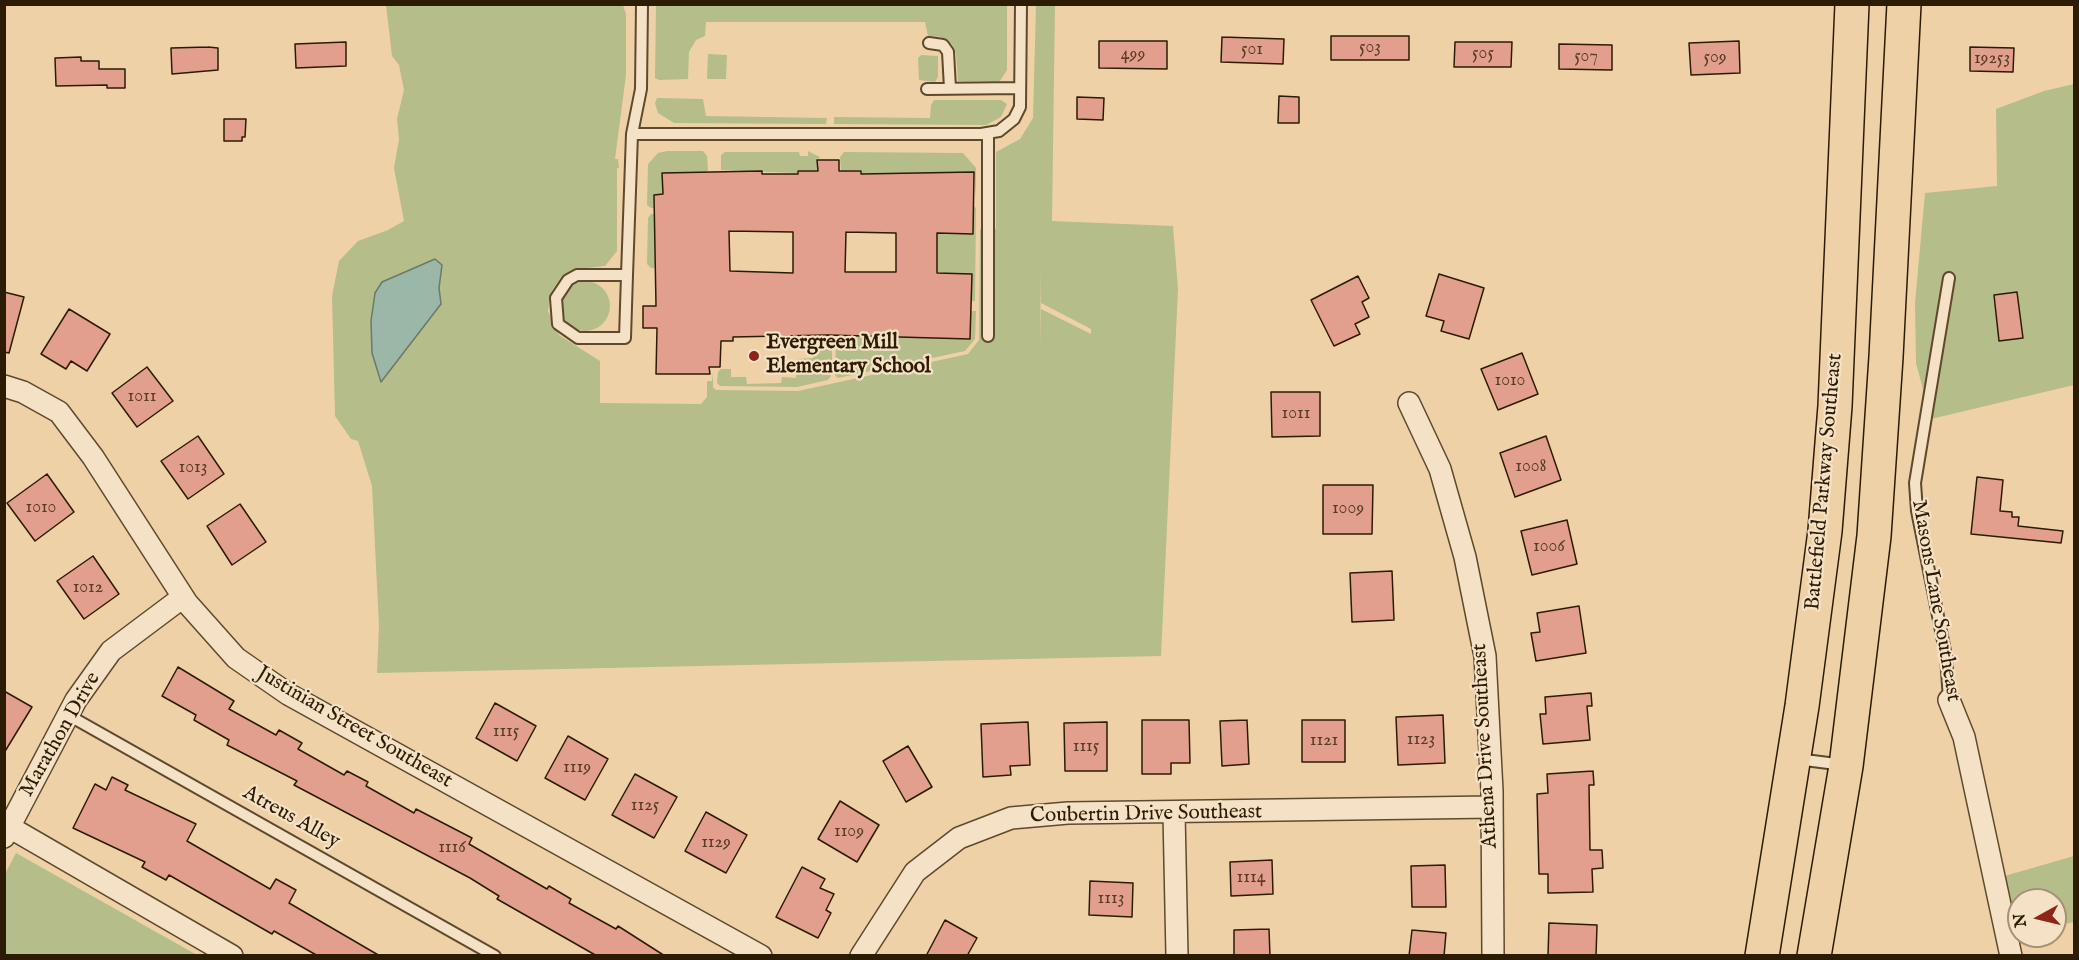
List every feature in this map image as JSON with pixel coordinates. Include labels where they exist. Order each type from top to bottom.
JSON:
[{"type":"main road","name":"Battlefield Parkway Southeast","points":[[1762,956],[1794,759],[1825,531],[1835,406],[1852,4]]},
{"type":"main road","points":[[1814,956],[1846,766],[1874,536],[1882,430],[1904,4]]},
{"type":"street","name":"Justinian Street Southeast","points":[[4,386],[23,392],[59,412],[93,457],[183,597],[236,658],[288,694],[761,956]]},
{"type":"street","name":"Athena Drive Southeast","points":[[1409,403],[1440,469],[1465,557],[1485,656],[1492,807],[1493,956]]},
{"type":"street","name":"Marathon Drive","points":[[6,830],[68,715],[111,651],[183,597]]},
{"type":"street","name":"Masons Lane Southeast","points":[[1949,700],[1964,737],[2011,956]]},
{"type":"street","name":"Coubertin Drive Southeast","points":[[861,956],[915,872],[959,838],[1011,818],[1068,813],[1492,807]]},
{"type":"street","points":[[1173,813],[1177,956]]},
{"type":"street","points":[[6,830],[232,956]]},
{"type":"lane","points":[[627,275],[577,275],[568,280],[556,298],[558,324],[572,335],[594,340],[625,338],[632,134],[641,89],[642,4]]},
{"type":"lane","points":[[632,134],[988,133],[999,131],[1014,119],[1020,107],[1021,4]]},
{"type":"lane","points":[[929,44],[943,45],[948,52],[950,88]]},
{"type":"lane","points":[[927,89],[1019,88]]},
{"type":"lane","points":[[988,133],[988,336]]},
{"type":"lane","name":"Masons Lane Southeast","points":[[1949,278],[1915,483],[1917,511],[1946,656],[1949,700]]},
{"type":"lane","name":"Atreus Alley","points":[[68,715],[495,956]]},
{"type":"lane","points":[[1794,759],[1846,766]]},
{"type":"green space","name":"Evergreen Mill Elementary School","points":[[386,5],[623,5],[626,14],[626,75],[615,159],[618,159],[619,168],[617,168],[617,251],[605,266],[578,269],[562,276],[551,292],[548,311],[559,335],[600,361],[600,403],[701,404],[707,397],[707,381],[712,381],[713,372],[713,387],[716,390],[798,391],[968,354],[979,340],[980,229],[996,229],[996,152],[1020,139],[1033,118],[1036,5],[1055,5],[1052,221],[1173,226],[1178,289],[1161,656],[377,673],[379,626],[372,486],[358,441],[351,439],[335,416],[332,296],[339,261],[358,241],[388,230],[404,221],[394,168],[399,139],[397,119],[404,90],[399,65],[392,56]],"holes":[[[1041,269],[1041,303],[1091,329],[1091,334],[1041,309],[1040,345]]]},
{"type":"green space","points":[[656,5],[1007,5],[1007,70],[1000,81],[958,81],[956,54],[952,45],[941,37],[928,36],[925,22],[706,22],[705,36],[696,40],[689,52],[688,79],[659,80],[655,78]]},
{"type":"green space","points":[[708,54],[727,55],[726,79],[707,79]]},
{"type":"green space","points":[[921,55],[938,56],[938,77],[935,82],[919,80],[918,58]]},
{"type":"green space","points":[[2074,84],[2074,385],[1931,419],[1916,363],[1915,303],[1925,193],[1997,186],[1996,109],[2044,91]]},
{"type":"green space","points":[[657,98],[703,99],[706,116],[827,118],[826,124],[674,123],[658,113],[655,103]]},
{"type":"green space","points":[[934,100],[1001,100],[1007,104],[1001,117],[986,125],[834,124],[834,117],[930,118],[931,105]]},
{"type":"green space","points":[[703,151],[707,156],[708,170],[705,173],[662,173],[663,194],[654,195],[654,208],[651,208],[647,205],[648,164],[658,153]]},
{"type":"green space","points":[[808,151],[820,157],[817,160],[817,170],[797,170],[797,173],[721,170],[721,155],[725,152],[799,152],[800,156],[808,156]]},
{"type":"green space","points":[[844,152],[963,153],[976,168],[976,197],[974,172],[862,174],[861,170],[841,170],[840,157]]},
{"type":"green space","points":[[974,206],[976,208],[975,301],[971,301],[971,274],[937,273],[937,233],[973,234]]},
{"type":"green space","points":[[654,214],[655,268],[647,264],[648,218]]},
{"type":"green space","points":[[580,281],[590,281],[603,288],[610,301],[610,311],[603,324],[590,331],[580,331],[571,327],[564,320],[560,311],[560,301],[564,292],[571,285]]},
{"type":"green space","points":[[971,311],[976,311],[975,339],[965,351],[838,378],[835,375],[836,343],[842,340],[842,335],[970,339]]},
{"type":"green space","points":[[813,335],[828,335],[827,340],[832,343],[832,362],[829,365],[797,364],[797,359],[813,358]]},
{"type":"green space","points":[[797,368],[828,368],[831,376],[828,380],[797,387],[720,386],[717,383],[718,372],[721,369],[731,369],[731,377],[746,377],[747,384],[781,383],[782,377],[796,378]]},
{"type":"green space","points":[[16,853],[197,955],[5,955],[5,874]]},
{"type":"green space","points":[[2074,856],[2074,922],[2067,923],[2067,888],[2007,888],[2007,904],[2001,877]]},
{"type":"shaded area","points":[[435,259],[442,265],[439,288],[441,304],[381,382],[372,353],[371,321],[375,293],[382,282]]},
{"type":"building","points":[[1331,36],[1409,36],[1409,60],[1331,60]]},
{"type":"building","points":[[1222,37],[1284,39],[1283,64],[1221,62]]},
{"type":"building","points":[[1099,41],[1167,41],[1167,69],[1099,68]]},
{"type":"building","points":[[1739,41],[1740,73],[1691,75],[1689,43]]},
{"type":"building","points":[[346,42],[346,66],[296,68],[295,44]]},
{"type":"building","points":[[1455,42],[1512,42],[1511,67],[1454,67]]},
{"type":"building","points":[[1559,44],[1612,45],[1612,70],[1559,69]]},
{"type":"building","points":[[1970,47],[2014,48],[2013,72],[1970,71]]},
{"type":"building","points":[[171,48],[218,48],[218,70],[172,74]]},
{"type":"building","points":[[81,57],[81,61],[99,61],[99,69],[125,69],[125,88],[107,88],[107,85],[56,86],[55,58]]},
{"type":"building","points":[[1279,96],[1299,97],[1299,123],[1278,123]]},
{"type":"building","points":[[1077,97],[1104,98],[1103,120],[1077,119]]},
{"type":"building","points":[[224,119],[246,119],[245,137],[242,137],[242,141],[224,141]]},
{"type":"building","points":[[817,160],[839,160],[839,171],[861,171],[861,174],[974,172],[973,234],[937,233],[937,273],[972,274],[970,339],[828,335],[733,337],[733,341],[721,341],[720,367],[709,367],[710,374],[656,374],[657,328],[643,328],[643,306],[656,306],[654,195],[663,194],[662,173],[762,171],[762,174],[798,174],[798,171],[818,171]],"holes":[[[729,231],[793,232],[793,273],[730,271]],[[846,232],[896,233],[896,272],[845,272]]]},
{"type":"building","points":[[1439,274],[1484,288],[1469,339],[1441,331],[1444,321],[1426,316]]},
{"type":"building","points":[[1358,276],[1369,298],[1362,302],[1369,317],[1355,324],[1360,334],[1334,346],[1311,300]]},
{"type":"building","points":[[4,292],[24,297],[9,353],[4,352]]},
{"type":"building","points":[[2017,292],[2023,338],[1999,341],[1994,295]]},
{"type":"building","points":[[69,309],[110,334],[87,371],[71,361],[66,369],[41,354]]},
{"type":"building","points":[[1522,353],[1538,394],[1498,410],[1481,369]]},
{"type":"building","points":[[147,367],[173,401],[137,427],[112,393]]},
{"type":"building","points":[[1271,392],[1320,392],[1320,436],[1272,437]]},
{"type":"building","points":[[198,436],[224,474],[188,499],[161,461]]},
{"type":"building","points":[[1546,436],[1561,480],[1515,497],[1500,453]]},
{"type":"building","points":[[47,474],[74,512],[35,541],[7,503]]},
{"type":"building","points":[[1977,477],[2003,480],[2000,511],[2012,512],[2012,517],[2019,517],[2018,526],[2063,531],[2061,543],[1971,534]]},
{"type":"building","points":[[1323,485],[1373,485],[1372,534],[1323,534]]},
{"type":"building","points":[[240,504],[266,542],[232,565],[207,526]]},
{"type":"building","points":[[1567,520],[1577,564],[1532,575],[1521,531]]},
{"type":"building","points":[[93,556],[119,594],[84,619],[57,581]]},
{"type":"building","points":[[1392,571],[1394,620],[1352,622],[1350,573]]},
{"type":"building","points":[[1579,606],[1586,653],[1536,661],[1531,633],[1540,632],[1537,613]]},
{"type":"building","points":[[178,667],[234,701],[229,709],[276,735],[279,730],[302,743],[298,749],[344,775],[347,771],[368,782],[366,786],[414,813],[416,809],[472,838],[469,844],[547,889],[549,886],[571,899],[569,903],[616,929],[618,926],[665,956],[597,956],[497,899],[499,896],[470,878],[294,785],[297,781],[227,745],[229,740],[194,720],[196,715],[162,696]]},
{"type":"building","points":[[4,691],[32,707],[4,753]]},
{"type":"building","points":[[1591,693],[1592,706],[1587,706],[1590,740],[1543,744],[1540,714],[1546,714],[1545,697]]},
{"type":"building","points":[[495,703],[536,726],[517,761],[476,738]]},
{"type":"building","points":[[1443,715],[1445,763],[1398,765],[1396,717]]},
{"type":"building","points":[[1142,720],[1189,720],[1190,763],[1171,763],[1171,774],[1142,774]]},
{"type":"building","points":[[1247,720],[1249,764],[1222,766],[1220,721]]},
{"type":"building","points":[[1302,720],[1345,720],[1345,762],[1302,762]]},
{"type":"building","points":[[1028,722],[1030,765],[1010,766],[1011,775],[983,777],[981,724]]},
{"type":"building","points":[[1107,722],[1107,771],[1065,771],[1064,723]]},
{"type":"building","points":[[568,736],[608,759],[585,800],[545,778]]},
{"type":"building","points":[[908,746],[932,787],[906,802],[883,761]]},
{"type":"building","points":[[1593,771],[1594,785],[1589,785],[1590,850],[1602,850],[1603,868],[1592,869],[1593,892],[1548,893],[1548,874],[1539,874],[1537,794],[1548,793],[1547,774]]},
{"type":"building","points":[[635,774],[677,797],[654,838],[612,815]]},
{"type":"building","points":[[112,777],[128,785],[125,790],[196,824],[187,841],[270,889],[276,879],[296,890],[289,903],[380,956],[318,956],[274,931],[272,934],[169,875],[166,880],[142,867],[145,862],[73,828],[95,784],[106,790]]},
{"type":"building","points":[[840,801],[879,825],[857,862],[818,839]]},
{"type":"building","points":[[706,812],[747,835],[726,873],[685,851]]},
{"type":"building","points":[[1272,860],[1273,894],[1231,896],[1230,862]]},
{"type":"building","points":[[1445,865],[1446,907],[1412,907],[1411,866]]},
{"type":"building","points":[[802,867],[825,879],[820,888],[834,894],[826,910],[831,913],[818,938],[776,917]]},
{"type":"building","points":[[1090,881],[1133,883],[1132,917],[1089,915]]},
{"type":"building","points":[[945,920],[977,938],[967,956],[926,956]]},
{"type":"building","points":[[1549,923],[1597,925],[1596,956],[1548,956]]},
{"type":"building","points":[[1269,929],[1270,956],[1234,956],[1234,930]]},
{"type":"building","points":[[1412,930],[1446,933],[1444,956],[1409,956]]},
{"type":"place","name":"Evergreen Mill Elementary School","points":[[754,356]]}]
